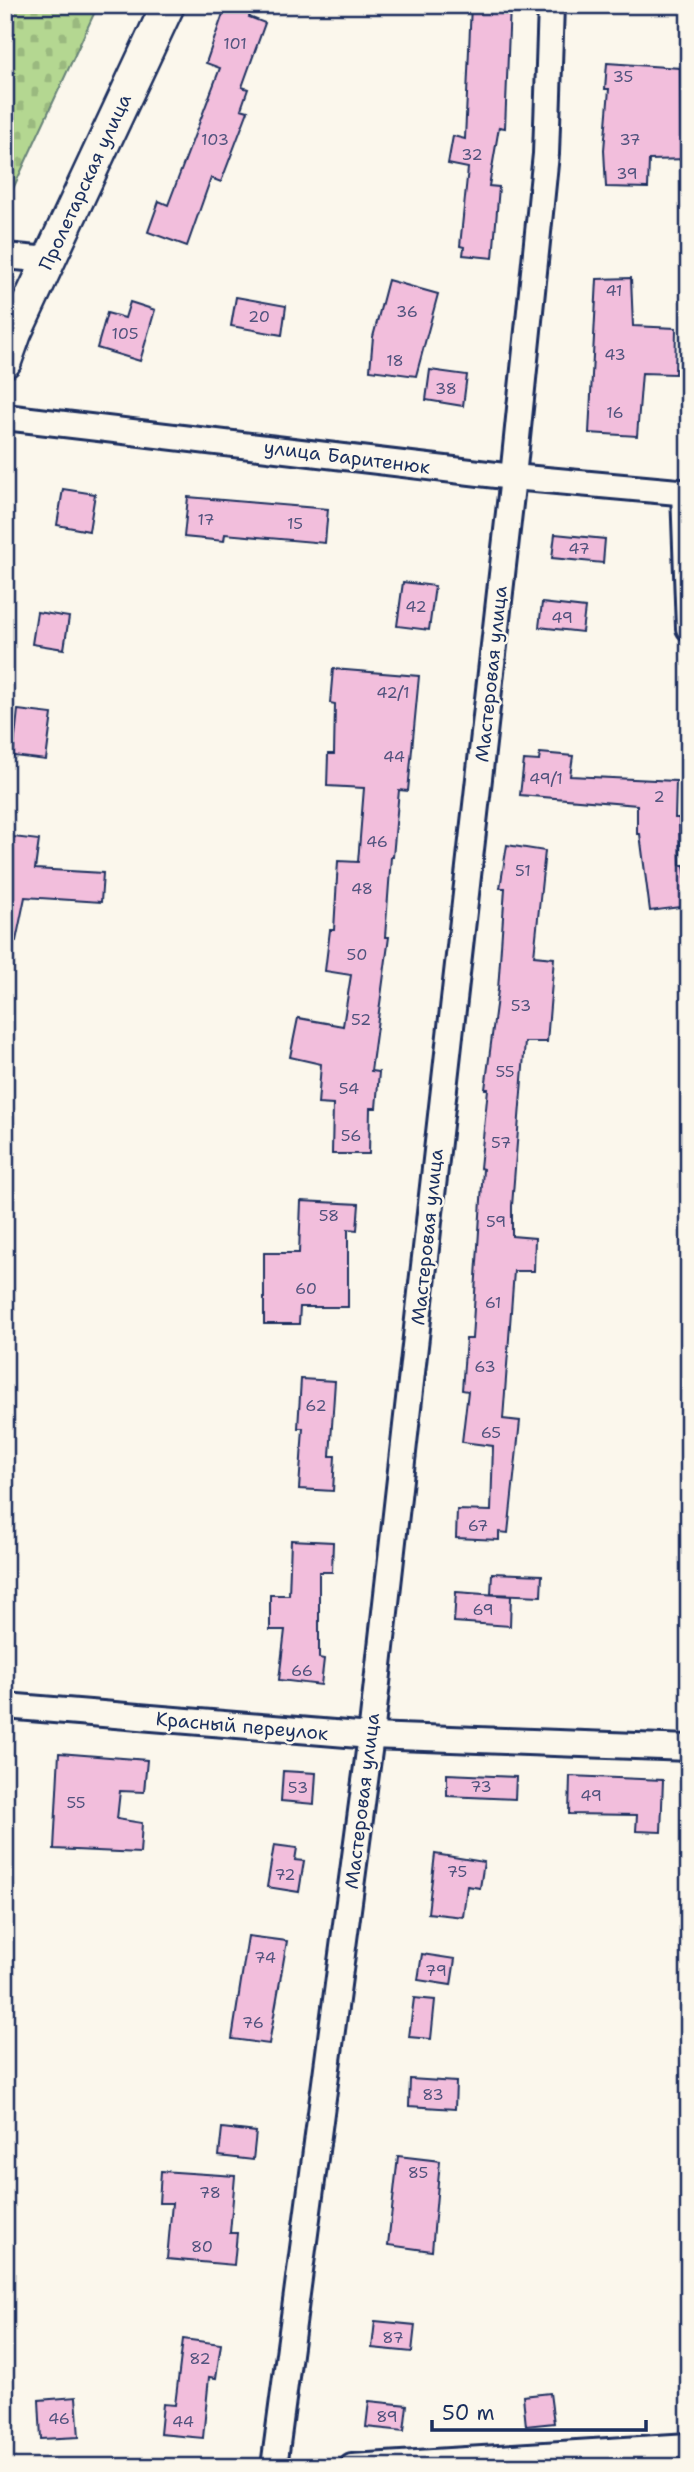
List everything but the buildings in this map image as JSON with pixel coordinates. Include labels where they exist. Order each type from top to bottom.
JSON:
[{"type":"street","name":"Пролетарская улица","points":[[5,361],[167,5]]},
{"type":"street","name":"Мастеровая улица","points":[[274,2467],[371,1736],[513,477],[547,154],[551,5]]},
{"type":"street","points":[[5,256],[49,260]]},
{"type":"street","name":"улица Баритенюк","points":[[5,417],[513,477],[687,492]]},
{"type":"street","points":[[687,492],[689,628]]},
{"type":"street","name":"Красный переулок","points":[[5,1706],[371,1736],[689,1748]]},
{"type":"street","points":[[352,2467],[689,2446]]},
{"type":"green space","points":[[5,5],[98,5],[5,206]]}]
